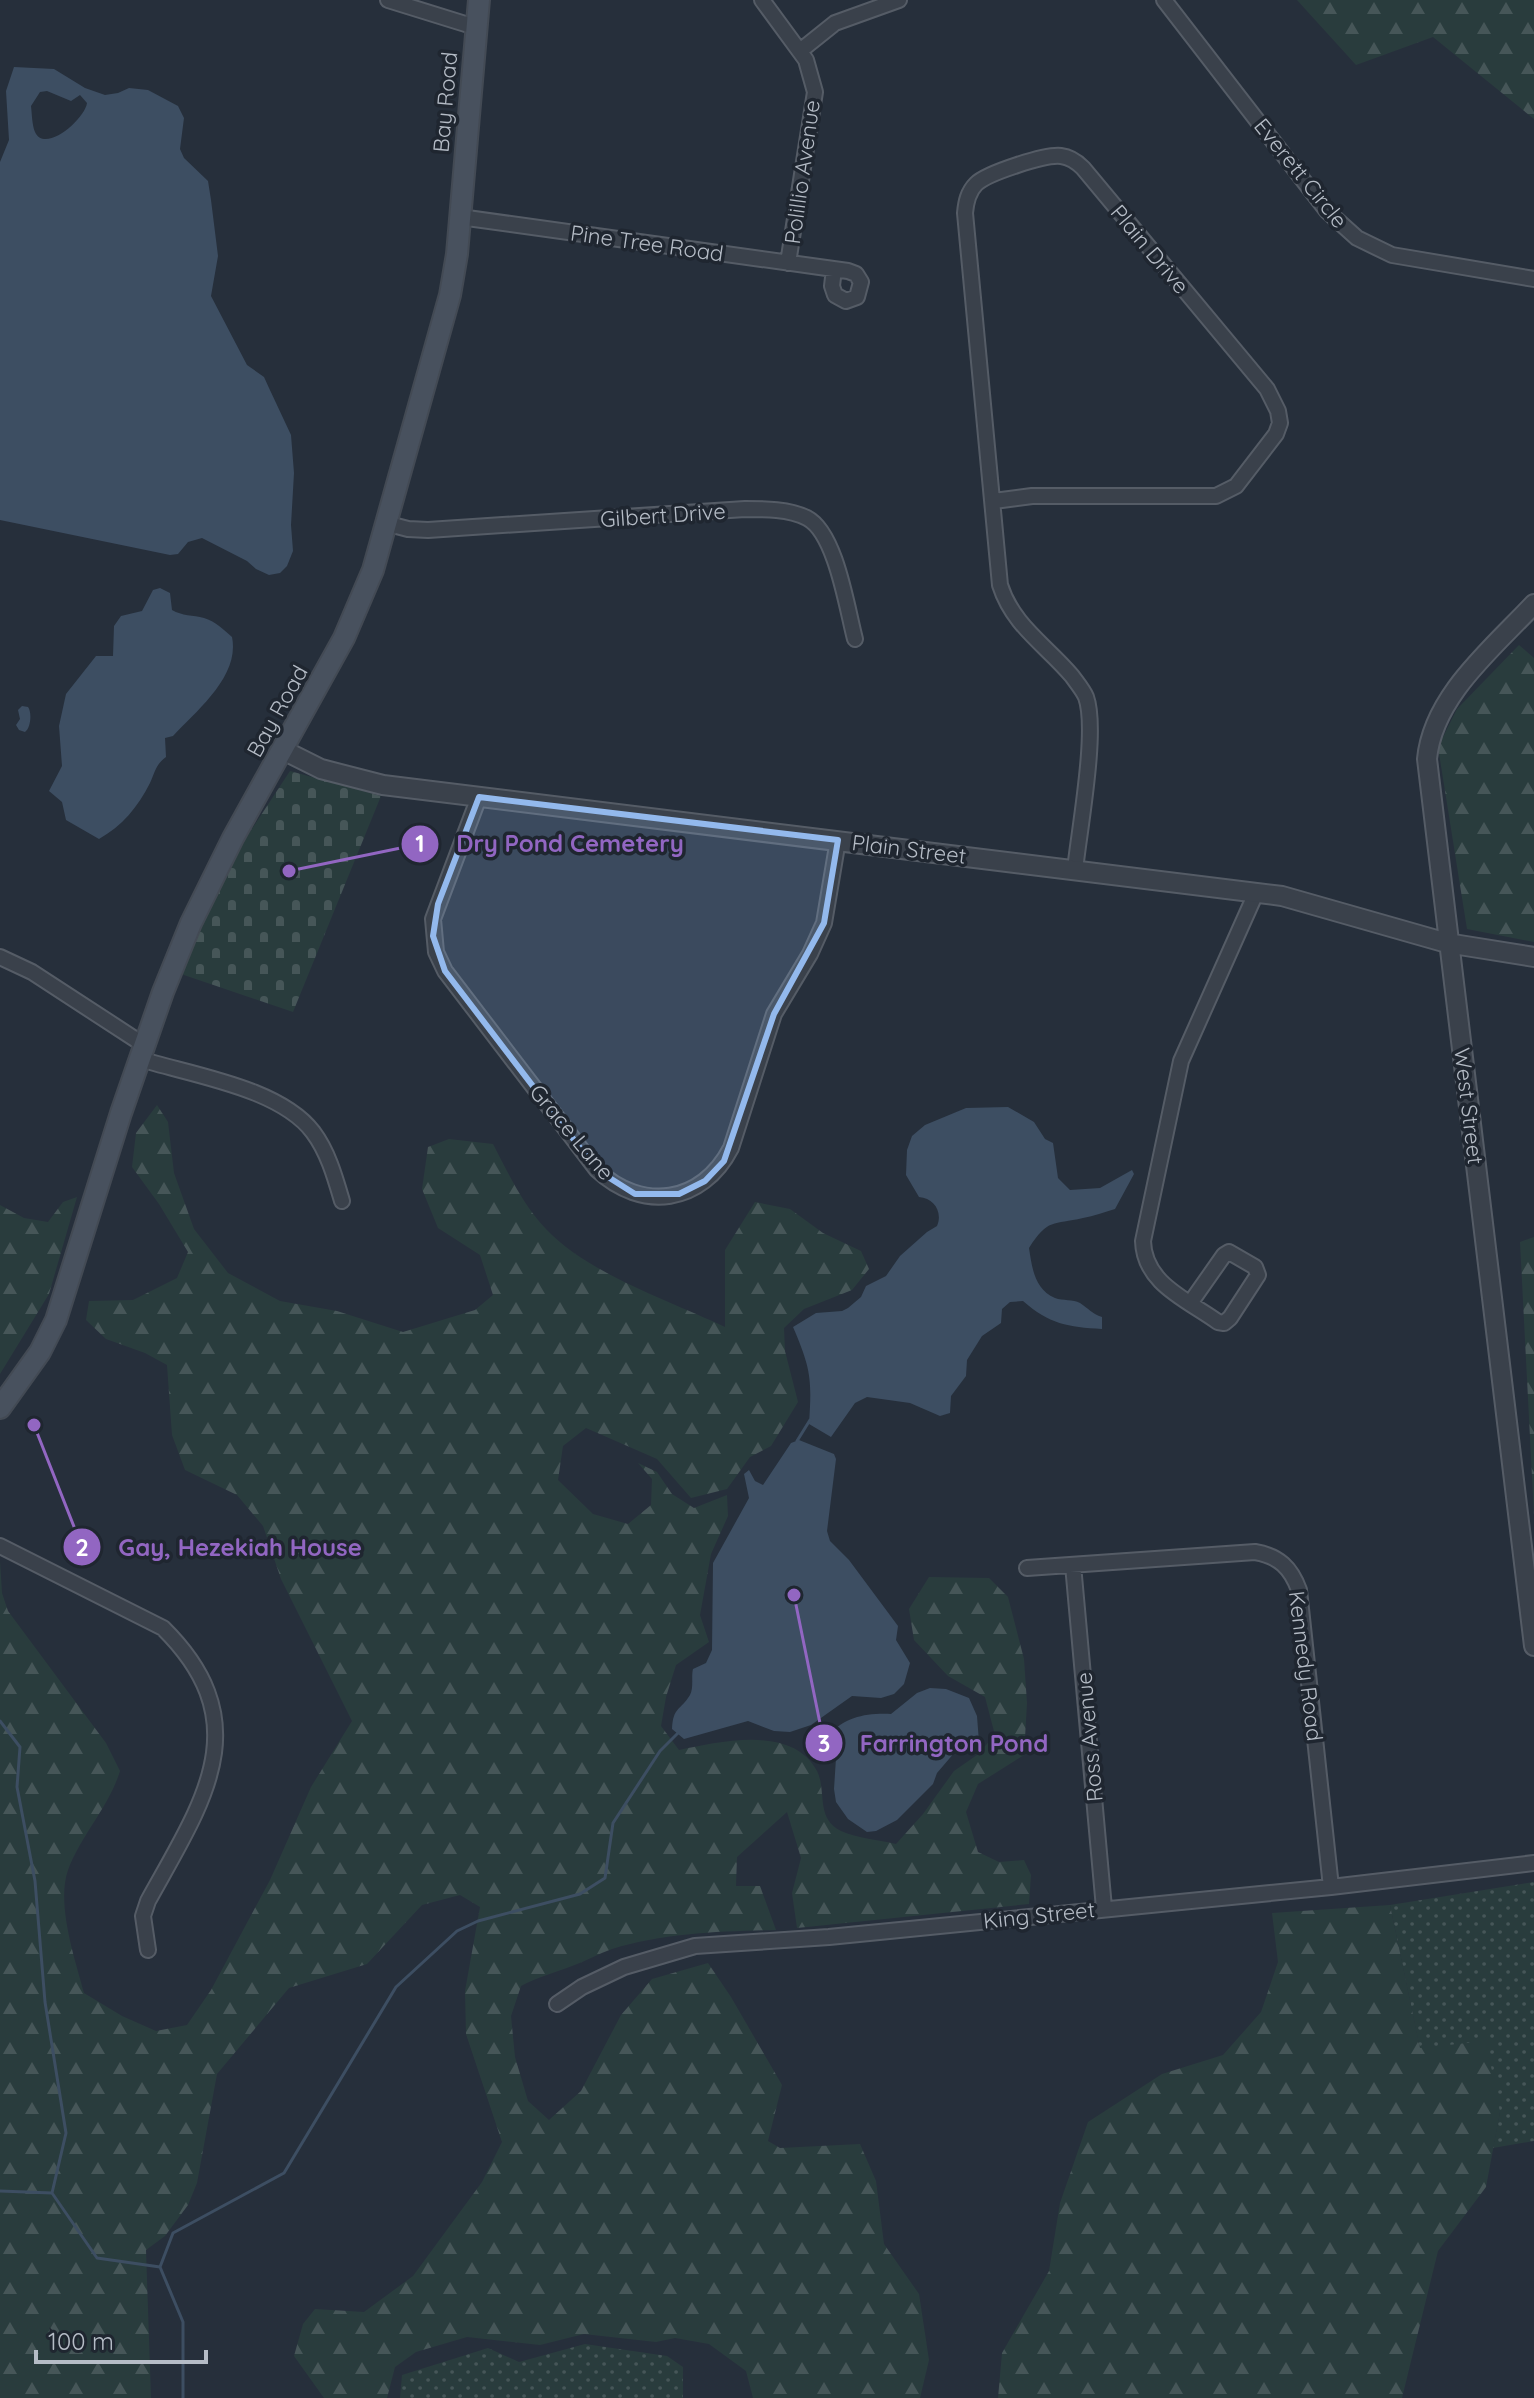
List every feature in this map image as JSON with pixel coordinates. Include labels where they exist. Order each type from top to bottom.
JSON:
[{"type":"main road","name":"Bay Road","points":[[0,1408],[40,1352],[56,1320],[142,1052],[202,896],[344,638],[373,570],[447,308],[455,267],[479,0]]},
{"type":"street","points":[[388,0],[475,27]]},
{"type":"street","name":"Polillio Avenue","points":[[762,0],[800,51],[812,76],[814,99],[788,263]]},
{"type":"street","points":[[800,51],[835,23],[899,0]]},
{"type":"street","name":"Everett Circle","points":[[1164,0],[1327,211],[1357,238],[1392,255],[1534,279]]},
{"type":"street","name":"Plain Drive","points":[[994,501],[1032,496],[1216,496],[1236,486],[1279,429],[1278,411],[1267,389],[1083,168],[1061,156],[1045,158],[987,177],[974,187],[966,201],[965,213],[1000,585],[1009,609],[1025,631],[1073,677],[1086,697],[1088,708],[1090,738],[1075,870]]},
{"type":"street","name":"Pine Tree Road","points":[[460,217],[834,269]]},
{"type":"street","name":"Gilbert Drive","points":[[385,523],[428,530],[745,509],[767,509],[798,515],[810,519],[821,530],[831,550],[855,639]]},
{"type":"street","name":"West Street","points":[[1534,604],[1444,704],[1431,731],[1427,772],[1530,1567],[1534,1646]]},
{"type":"street","name":"Plain Street","points":[[283,750],[321,769],[367,782],[1303,900],[1447,943],[1534,957]]},
{"type":"street","name":"Grace Lane","points":[[479,797],[433,919],[436,952],[445,971],[597,1170],[621,1188],[650,1197],[693,1189],[724,1161],[731,1148],[769,1026],[824,923],[838,840]]},
{"type":"street","points":[[1191,1302],[1229,1252],[1258,1272],[1258,1278],[1224,1323],[1218,1322],[1168,1289],[1145,1261],[1143,1241],[1145,1219],[1181,1061],[1256,893]]},
{"type":"street","points":[[0,957],[32,972],[142,1052],[263,1095],[291,1110],[321,1144],[342,1201]]},
{"type":"street","points":[[0,1546],[163,1628],[183,1647],[198,1669],[211,1700],[217,1731],[210,1781],[148,1901],[143,1916],[148,1950]]},
{"type":"street","name":"Kennedy Road","points":[[1027,1568],[1255,1552],[1272,1555],[1294,1576],[1299,1590],[1331,1887]]},
{"type":"street","name":"Ross Avenue","points":[[1073,1565],[1104,1908]]},
{"type":"street","name":"King Street","points":[[557,2004],[582,1987],[624,1967],[695,1946],[829,1937],[1331,1887],[1534,1863]]},
{"type":"highlighted area","points":[[479,797],[838,840],[824,923],[774,1014],[724,1161],[705,1181],[679,1194],[635,1194],[597,1170],[445,971],[433,936],[438,904]]},
{"type":"green space","points":[[1297,0],[1534,0],[1534,119],[1433,37],[1356,65]]},
{"type":"green space","points":[[1519,645],[1534,658],[1534,942],[1467,929],[1438,747],[1457,709]]},
{"type":"green space","points":[[290,771],[381,796],[293,1012],[181,974],[209,905],[246,838]]},
{"type":"green space","points":[[157,1105],[168,1122],[174,1173],[194,1229],[228,1273],[280,1301],[337,1311],[403,1332],[475,1310],[493,1295],[480,1255],[438,1228],[422,1189],[428,1147],[449,1139],[493,1144],[530,1210],[563,1245],[630,1285],[725,1327],[725,1250],[755,1202],[790,1209],[823,1233],[861,1251],[869,1269],[852,1290],[804,1309],[784,1328],[785,1351],[798,1402],[771,1446],[750,1457],[727,1489],[691,1498],[657,1459],[586,1428],[563,1446],[558,1480],[593,1514],[628,1524],[651,1505],[652,1479],[638,1463],[657,1472],[672,1494],[694,1508],[727,1495],[728,1516],[711,1554],[700,1615],[709,1642],[676,1665],[661,1726],[679,1750],[754,1740],[791,1747],[806,1756],[817,1771],[825,1812],[833,1826],[861,1837],[896,1844],[923,1814],[954,1771],[977,1755],[995,1735],[985,1697],[948,1676],[914,1640],[909,1609],[929,1577],[989,1578],[1008,1597],[1024,1659],[1027,1703],[1024,1755],[978,1784],[966,1812],[978,1852],[999,1862],[1024,1860],[1031,1875],[1029,1904],[797,1928],[792,1893],[801,1858],[787,1812],[737,1857],[736,1886],[760,1886],[776,1930],[673,1936],[612,1949],[521,1986],[511,2016],[515,2057],[528,2101],[549,2120],[581,2091],[621,2015],[652,1979],[708,1963],[782,2085],[768,2141],[780,2148],[860,2144],[876,2181],[884,2244],[919,2294],[929,2360],[920,2398],[753,2398],[746,2371],[709,2344],[675,2338],[656,2342],[584,2334],[540,2345],[467,2337],[416,2352],[395,2367],[387,2398],[324,2398],[294,2356],[303,2324],[315,2309],[364,2312],[413,2276],[482,2182],[502,2142],[466,2034],[465,1991],[480,1907],[460,1895],[422,1905],[367,1964],[289,1988],[217,2074],[197,2183],[188,2205],[165,2236],[146,2250],[151,2398],[0,2398],[0,1561],[2,1593],[8,1611],[106,1743],[120,1771],[68,1870],[64,1899],[68,1932],[84,1993],[122,2016],[156,2031],[187,2025],[211,1990],[270,1880],[311,1787],[352,1721],[281,1579],[263,1526],[237,1495],[185,1470],[172,1435],[167,1365],[145,1353],[106,1339],[86,1320],[89,1301],[133,1300],[177,1278],[188,1252],[132,1167],[136,1133]]},
{"type":"green space","points":[[77,1197],[49,1294],[0,1374],[0,1205],[24,1218],[48,1222],[63,1202]]},
{"type":"green space","points":[[1534,1237],[1534,1516],[1520,1242]]},
{"type":"green space","points":[[1534,1882],[1534,2141],[1493,2148],[1500,2112],[1420,2049],[1390,1905]]},
{"type":"green space","points":[[1390,1905],[1420,2048],[1486,2041],[1500,2112],[1486,2187],[1438,2251],[1402,2398],[998,2398],[1002,2353],[1049,2271],[1060,2203],[1088,2122],[1162,2074],[1223,2055],[1261,2012],[1278,1962],[1272,1913]]},
{"type":"green space","points":[[585,2344],[667,2356],[683,2367],[683,2398],[400,2398],[402,2375],[488,2348],[519,2362]]},
{"type":"water","points":[[14,67],[54,69],[85,88],[105,95],[129,88],[148,90],[178,106],[184,118],[180,149],[184,158],[208,181],[218,256],[211,296],[247,365],[264,377],[291,435],[293,551],[287,566],[280,573],[269,575],[202,538],[188,542],[178,554],[170,555],[0,520],[0,162],[9,140],[6,91]],"holes":[[[47,91],[71,101],[80,95],[87,103],[85,110],[64,132],[55,137],[40,138],[34,129],[31,106],[40,92]]]},
{"type":"water","points":[[160,588],[170,593],[172,610],[208,619],[232,637],[230,665],[204,704],[173,736],[165,738],[166,757],[158,765],[135,808],[99,839],[66,820],[62,802],[49,791],[62,766],[59,726],[66,694],[96,656],[113,656],[114,626],[121,616],[142,611],[153,590]]},
{"type":"water","points":[[22,706],[28,707],[30,712],[30,724],[25,732],[16,725],[20,719],[18,710]]},
{"type":"water","points":[[1008,1107],[1034,1122],[1045,1139],[1053,1143],[1058,1178],[1070,1190],[1100,1188],[1132,1170],[1134,1174],[1115,1209],[1052,1224],[1041,1232],[1029,1248],[1035,1277],[1042,1289],[1055,1298],[1080,1303],[1102,1317],[1102,1329],[1060,1323],[1023,1301],[1010,1302],[1002,1309],[1001,1323],[982,1336],[967,1360],[966,1376],[951,1396],[950,1413],[940,1416],[910,1403],[867,1397],[855,1403],[831,1437],[809,1424],[809,1374],[793,1327],[816,1313],[848,1308],[861,1297],[866,1286],[886,1276],[900,1256],[937,1226],[939,1216],[936,1207],[929,1200],[919,1197],[906,1175],[907,1150],[912,1136],[925,1125],[966,1108]]},
{"type":"water","points":[[799,1440],[834,1454],[836,1459],[827,1531],[830,1541],[849,1560],[898,1626],[896,1640],[910,1663],[904,1684],[894,1694],[881,1698],[852,1696],[811,1725],[790,1732],[774,1731],[748,1721],[684,1739],[672,1729],[674,1717],[690,1695],[693,1669],[706,1663],[712,1650],[713,1563],[749,1498],[744,1474],[749,1470],[755,1481],[763,1485],[791,1443]]},
{"type":"water","points":[[930,1688],[946,1689],[969,1698],[977,1716],[979,1742],[965,1745],[955,1752],[937,1773],[933,1784],[897,1820],[876,1831],[867,1832],[848,1819],[836,1802],[836,1758],[828,1735],[856,1717],[891,1714],[917,1693]]},
{"type":"waterway","points":[[797,1441],[810,1420]]},
{"type":"waterway","points":[[0,1721],[20,1747],[17,1787],[35,1881],[45,2002],[66,2133],[52,2193]]},
{"type":"waterway","points":[[160,2267],[173,2233],[284,2173],[396,1987],[457,1931],[478,1921],[580,1894],[605,1878],[613,1823],[660,1751],[679,1732]]},
{"type":"waterway","points":[[0,2191],[52,2193],[97,2258],[160,2267]]},
{"type":"waterway","points":[[160,2267],[183,2322],[183,2398]]},
{"type":"place","name":"Dry Pond Cemetery","points":[[289,871]]},
{"type":"place","name":"Gay, Hezekiah House","points":[[34,1425]]},
{"type":"place","name":"Farrington Pond","points":[[794,1595]]}]
